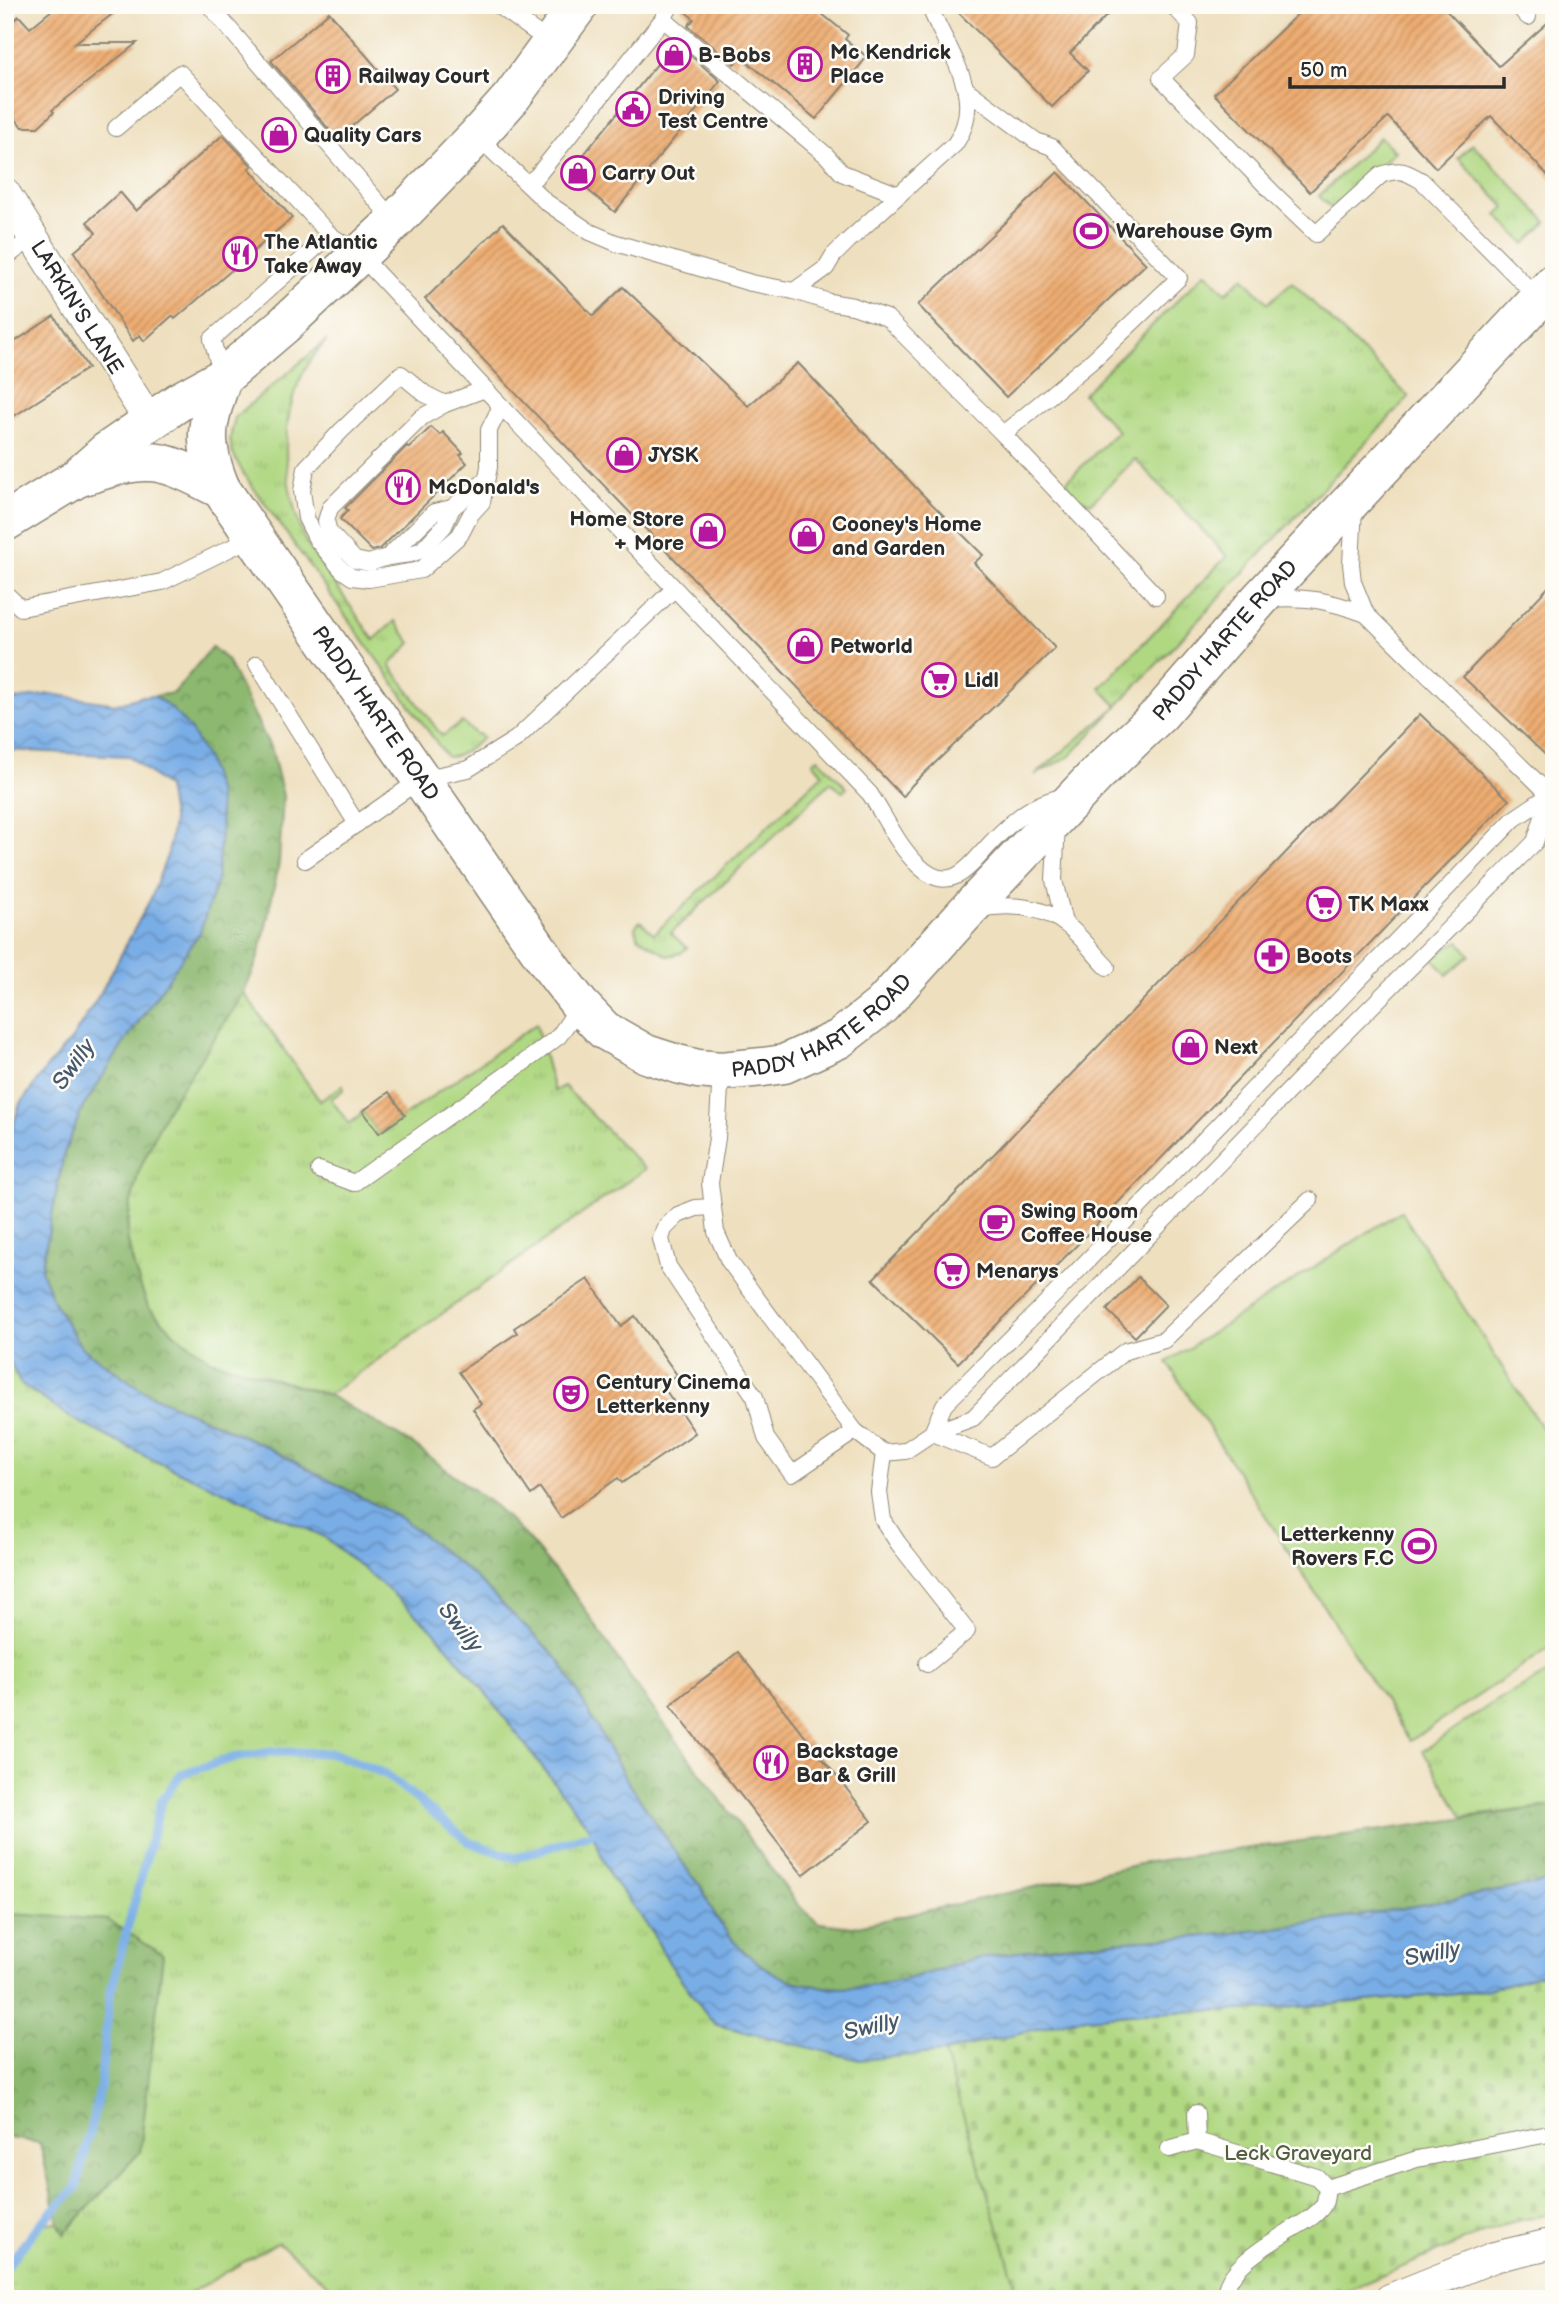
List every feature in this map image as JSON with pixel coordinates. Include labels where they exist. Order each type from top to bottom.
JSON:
[{"type":"main road","points":[[5,522],[77,478],[106,452],[180,401],[222,378],[345,245],[394,222],[477,136],[511,98],[578,6]]},
{"type":"main road","name":"PADDY HARTE ROAD","points":[[77,478],[125,464],[148,462],[172,467],[221,489],[550,967],[580,1004],[604,1030],[646,1054],[698,1069],[741,1070],[784,1063],[839,1039],[881,1006],[1107,763],[1159,715],[1259,600],[1546,291]]},
{"type":"main road","points":[[221,489],[211,463],[207,441],[209,418],[222,378]]},
{"type":"street","name":"LARKIN'S LANE","points":[[5,193],[150,422]]},
{"type":"street","points":[[1390,2299],[1494,2257],[1554,2243]]},
{"type":"lane","points":[[209,5],[394,222]]},
{"type":"lane","points":[[498,5],[552,44]]},
{"type":"lane","points":[[794,291],[825,268],[849,240],[955,144],[962,133],[967,119],[967,90],[929,5]]},
{"type":"lane","points":[[1172,5],[1190,23],[1186,55],[1161,78],[1316,234],[1381,175],[1391,171],[1405,171],[1422,181],[1546,291]]},
{"type":"lane","points":[[527,183],[537,176],[667,12],[826,155],[842,173],[899,195]]},
{"type":"lane","points":[[116,128],[180,73],[502,406],[870,794],[907,852],[924,870],[934,877],[942,878],[963,874],[991,843],[1024,813],[1055,799],[1069,797],[1068,806],[1055,832],[1054,880],[1064,923]]},
{"type":"lane","points":[[967,90],[1037,141],[1052,147],[1179,278],[1093,360],[1003,435]]},
{"type":"lane","points":[[477,136],[546,202],[590,232],[616,243],[751,283],[794,291],[887,318],[1156,596]]},
{"type":"lane","points":[[5,258],[33,237]]},
{"type":"lane","points":[[445,404],[425,394],[401,374],[306,468],[302,491],[306,518],[317,540],[342,570],[352,577],[369,579],[421,570],[460,535],[471,514],[482,502],[489,467],[489,430],[502,406]]},
{"type":"lane","points":[[485,389],[445,404],[422,417],[330,508],[327,521],[330,533],[355,560],[369,563],[388,557],[434,512],[453,508],[486,480]]},
{"type":"lane","points":[[1356,495],[1351,533],[1351,564],[1353,582],[1366,614],[1553,795]]},
{"type":"lane","points":[[5,593],[21,608],[162,582],[255,536]]},
{"type":"lane","points":[[305,860],[421,779],[468,769],[516,740],[674,589]]},
{"type":"lane","points":[[1259,600],[1294,597],[1320,599],[1366,614]]},
{"type":"lane","points":[[257,664],[357,824]]},
{"type":"lane","points":[[932,1433],[944,1405],[1059,1290],[1514,819],[1553,795]]},
{"type":"lane","points":[[722,1071],[717,1138],[710,1183],[716,1232],[729,1261],[855,1431],[884,1453],[905,1451],[932,1433],[974,1418],[1333,1045],[1535,842],[1553,795]]},
{"type":"lane","points":[[968,910],[1002,905],[1038,910],[1064,923],[1107,967]]},
{"type":"lane","points":[[319,1170],[354,1183],[559,1036],[580,1004]]},
{"type":"lane","points":[[932,1433],[992,1457],[1125,1351],[1164,1340],[1310,1200]]},
{"type":"lane","points":[[712,1207],[696,1208],[678,1215],[664,1229],[661,1239],[668,1266],[755,1397],[766,1437],[792,1474],[855,1431]]},
{"type":"lane","points":[[884,1453],[879,1492],[883,1520],[967,1631],[927,1664]]},
{"type":"lane","points":[[1196,2113],[1197,2141]]},
{"type":"lane","points":[[1326,2188],[1417,2159],[1554,2133]]},
{"type":"lane","points":[[1169,2149],[1197,2141],[1317,2178],[1326,2188],[1324,2204],[1316,2213],[1257,2252],[1227,2281],[1225,2299]]},
{"type":"green space","points":[[1380,137],[1395,151],[1334,211],[1319,196]]},
{"type":"green space","points":[[1473,144],[1547,222],[1525,244],[1497,215],[1505,207],[1458,158]]},
{"type":"green space","points":[[1206,272],[1226,293],[1243,277],[1268,303],[1292,282],[1409,397],[1070,756],[1035,775],[1117,706],[1100,688],[1227,556],[1135,459],[1091,503],[1075,497],[1066,482],[1118,431],[1083,394]]},
{"type":"green space","points":[[327,340],[310,362],[298,385],[290,410],[286,436],[287,462],[296,515],[305,541],[374,640],[395,621],[411,643],[390,665],[442,736],[462,722],[483,738],[457,756],[447,757],[243,473],[232,452],[230,438],[235,417]]},
{"type":"green space","points":[[212,647],[227,660],[272,751],[283,796],[279,862],[256,964],[244,993],[166,1111],[139,1171],[130,1205],[127,1237],[134,1268],[148,1307],[175,1334],[211,1360],[328,1395],[411,1443],[496,1507],[528,1539],[578,1599],[634,1683],[798,1905],[819,1923],[853,1927],[1149,1862],[1554,1806],[1554,1881],[1266,1929],[1086,1944],[1003,1954],[966,1961],[900,1981],[863,1987],[826,1987],[790,1980],[754,1960],[725,1930],[695,1878],[623,1774],[560,1661],[475,1577],[404,1520],[261,1444],[148,1394],[81,1347],[53,1301],[41,1271],[64,1153],[82,1109],[167,981],[219,850],[221,827],[207,759],[171,708],[154,696],[174,693]]},
{"type":"green space","points":[[818,758],[847,788],[842,792],[831,782],[671,933],[687,948],[681,953],[668,956],[638,937],[635,927],[640,921],[654,934],[823,774],[813,762]]},
{"type":"green space","points":[[1459,941],[1470,955],[1447,975],[1432,957]]},
{"type":"green space","points":[[244,993],[320,1101],[343,1085],[343,1090],[331,1099],[349,1124],[363,1111],[379,1133],[536,1024],[554,1091],[564,1086],[645,1169],[328,1395],[211,1360],[175,1334],[148,1307],[134,1268],[127,1237],[130,1205],[150,1142],[166,1111]]},
{"type":"green space","name":"Letterkenny Rovers F.C","points":[[1401,1211],[1554,1447],[1554,1645],[1410,1741],[1167,1362]]},
{"type":"green space","points":[[5,1351],[20,1383],[71,1418],[151,1459],[323,1536],[433,1630],[481,1687],[592,1832],[610,1876],[650,1929],[670,1964],[714,2024],[793,2044],[920,2054],[944,2052],[1020,2299],[344,2299],[278,2242],[180,2299],[5,2299],[5,2271],[40,2224],[58,2222],[64,2234],[108,1920],[5,1914]]},
{"type":"green space","points":[[1554,1670],[1554,1806],[1463,1817],[1423,1751],[1494,1702]]},
{"type":"green space","points":[[11,1914],[108,1920],[163,1955],[140,2152],[64,2234],[58,2222],[40,2143],[5,2137],[5,1950]]},
{"type":"green space","name":"Leck Graveyard","points":[[1554,1971],[1554,2213],[1504,2224],[1327,2299],[1020,2299],[944,2052],[1076,2019],[1141,2013],[1271,2009],[1439,1995],[1485,1990]]},
{"type":"water","name":"Swilly","points":[[50,694],[116,704],[143,696],[154,696],[171,708],[190,729],[207,759],[218,794],[221,827],[217,880],[200,932],[82,1109],[64,1153],[41,1270],[53,1301],[81,1347],[148,1394],[261,1444],[404,1520],[475,1577],[560,1661],[623,1774],[695,1878],[725,1930],[754,1960],[777,1974],[808,1985],[863,1987],[900,1981],[966,1961],[1003,1954],[1085,1944],[1266,1929],[1554,1881],[1554,1971],[1485,1990],[1439,1995],[1271,2009],[1141,2013],[1076,2019],[944,2052],[859,2060],[714,2024],[670,1964],[650,1929],[610,1876],[592,1832],[481,1687],[433,1630],[323,1536],[151,1459],[71,1418],[20,1383],[5,1351],[5,1155],[19,1106],[72,1039],[101,992],[151,898],[168,853],[173,823],[167,787],[129,756],[5,750],[5,701]]},
{"type":"building","points":[[58,5],[124,5],[75,43],[137,43],[52,110],[54,112],[38,127],[22,127],[5,106],[5,28],[19,16],[30,28]]},
{"type":"building","name":"Mc Kendrick Place","points":[[681,5],[811,5],[848,35],[845,39],[867,57],[816,119],[740,56],[734,64],[688,26],[694,19]]},
{"type":"building","points":[[951,5],[1117,5],[1070,53],[1088,71],[1052,107]]},
{"type":"building","points":[[1307,5],[1441,5],[1499,66],[1554,17],[1554,182],[1491,116],[1436,168],[1388,117],[1310,192],[1214,94]]},
{"type":"building","name":"Railway Court","points":[[329,12],[395,89],[337,139],[271,61]]},
{"type":"building","points":[[675,42],[720,81],[615,212],[568,174]]},
{"type":"building","points":[[223,135],[252,166],[249,168],[292,218],[175,319],[172,316],[144,341],[140,335],[133,341],[74,252],[96,233],[87,222],[120,192],[136,211]]},
{"type":"building","points":[[1058,172],[1146,264],[1006,397],[918,305]]},
{"type":"building","points":[[503,223],[593,316],[623,287],[748,406],[798,363],[983,555],[974,563],[1055,648],[912,785],[903,797],[425,299]]},
{"type":"building","points":[[54,316],[88,368],[5,422],[5,348]]},
{"type":"building","name":"McDonald's","points":[[431,427],[440,435],[443,432],[463,453],[460,455],[467,463],[380,549],[372,551],[340,519],[348,510],[345,508],[407,446],[409,448]]},
{"type":"building","points":[[1554,581],[1554,763],[1463,677]]},
{"type":"building","points":[[1420,714],[1509,800],[1073,1249],[958,1363],[873,1279]]},
{"type":"building","points":[[389,1092],[405,1115],[379,1133],[363,1111]]},
{"type":"building","points":[[1138,1277],[1166,1305],[1135,1337],[1107,1310]]},
{"type":"building","name":"Century Cinema Letterkenny","points":[[588,1279],[621,1326],[635,1316],[677,1375],[662,1385],[695,1433],[622,1483],[618,1478],[561,1518],[540,1488],[531,1495],[473,1409],[481,1404],[459,1372],[517,1333],[514,1328]]},
{"type":"building","name":"Backstage Bar & Grill","points":[[738,1652],[872,1821],[803,1875],[670,1705]]},
{"type":"waterway","points":[[5,2271],[40,2224],[76,2188],[100,2089],[110,1994],[161,1802],[181,1774],[233,1758],[272,1752],[333,1753],[386,1774],[469,1842],[515,1858],[603,1830]]},
{"type":"place","name":"B-Bobs","points":[[674,55]]},
{"type":"place","name":"Mc Kendrick Place","points":[[805,64]]},
{"type":"place","name":"Railway Court","points":[[333,76]]},
{"type":"place","name":"Driving Test Centre","points":[[633,109]]},
{"type":"place","name":"Quality Cars","points":[[279,135]]},
{"type":"place","name":"Carry Out","points":[[578,173]]},
{"type":"place","name":"Warehouse Gym","points":[[1091,231]]},
{"type":"place","name":"The Atlantic Take Away","points":[[240,254]]},
{"type":"place","name":"JYSK","points":[[624,455]]},
{"type":"place","name":"McDonald's","points":[[403,487]]},
{"type":"place","name":"Home Store + More","points":[[708,531]]},
{"type":"place","name":"Cooney's Home and Garden","points":[[807,536]]},
{"type":"place","name":"Petworld","points":[[805,646]]},
{"type":"place","name":"Lidl","points":[[939,680]]},
{"type":"place","name":"TK Maxx","points":[[1324,904]]},
{"type":"place","name":"Boots","points":[[1272,956]]},
{"type":"place","name":"Next","points":[[1190,1047]]},
{"type":"place","name":"Swing Room Coffee House","points":[[997,1223]]},
{"type":"place","name":"Menarys","points":[[952,1271]]},
{"type":"place","name":"Century Cinema Letterkenny","points":[[571,1394]]},
{"type":"place","name":"Letterkenny Rovers F.C","points":[[1419,1546]]},
{"type":"place","name":"Backstage Bar & Grill","points":[[771,1763]]}]
